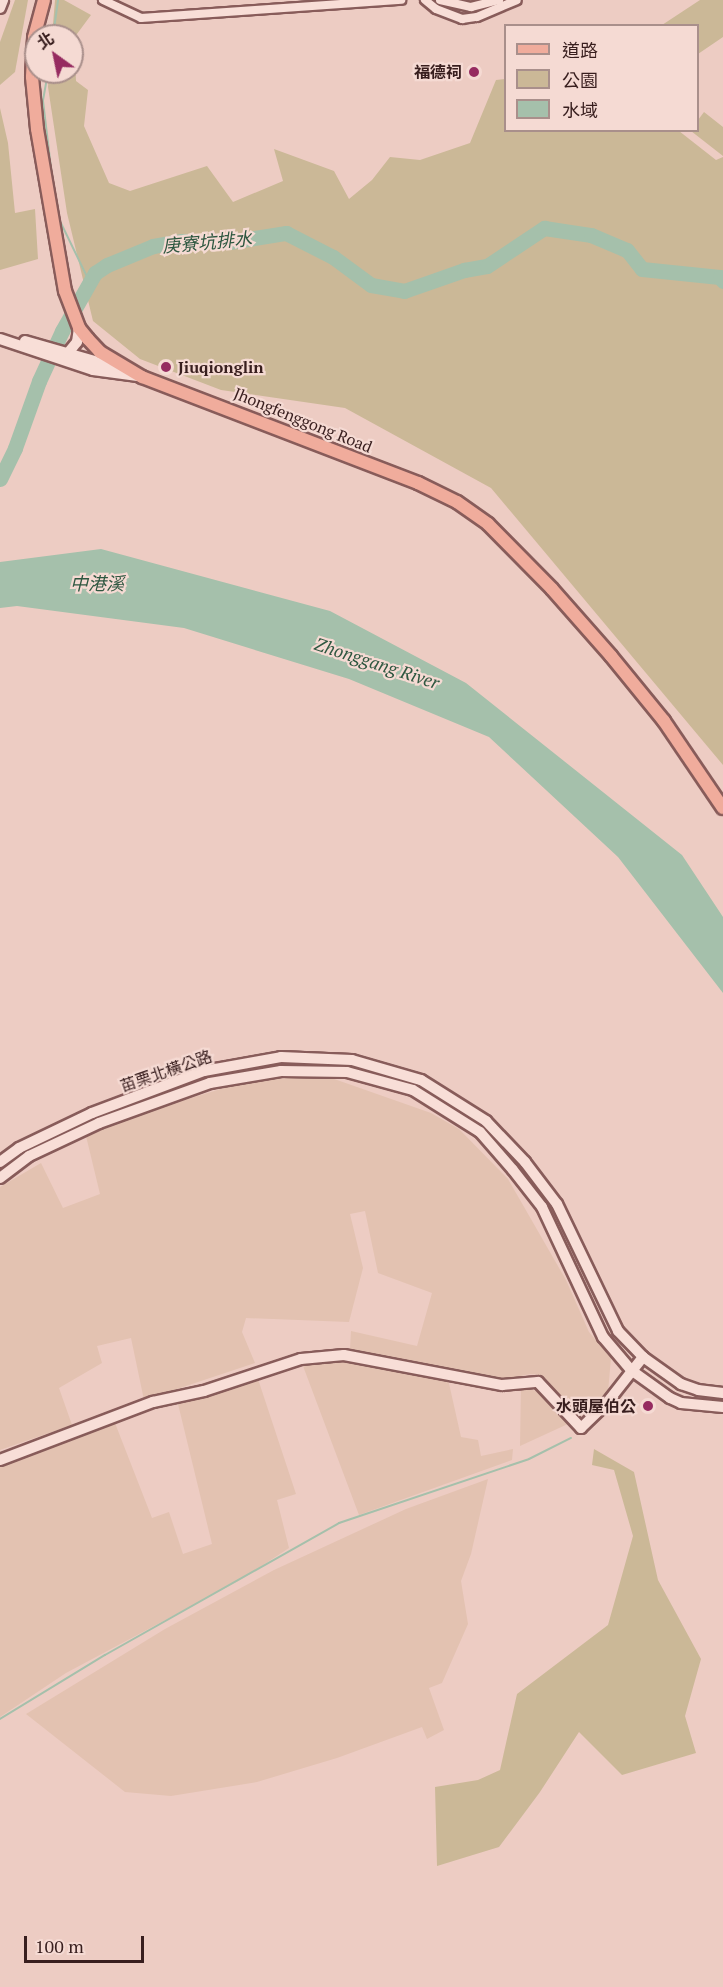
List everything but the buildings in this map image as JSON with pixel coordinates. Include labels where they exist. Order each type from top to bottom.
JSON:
[{"type":"main road","points":[[0,8],[3,0]]},
{"type":"main road","name":"Jhongfenggong Road","points":[[44,0],[34,38],[32,77],[37,129],[65,291],[78,326],[100,352],[137,374],[418,483],[457,502],[488,524],[552,589],[617,664],[664,721],[723,808]]},
{"type":"main road","points":[[62,354],[77,342],[78,326]]},
{"type":"main road","points":[[0,337],[137,374]]},
{"type":"main road","name":"苗栗北橫公路","points":[[0,1162],[19,1148],[93,1113],[204,1071],[281,1057],[352,1060],[421,1080],[486,1121],[525,1162],[557,1204],[618,1330],[643,1357],[681,1383],[698,1390],[723,1393]]},
{"type":"main road","name":"苗栗北橫公路","points":[[0,1178],[30,1156],[99,1123],[210,1083],[282,1071],[347,1072],[413,1090],[480,1132],[528,1189],[542,1207],[603,1337],[631,1370],[669,1398],[681,1403],[723,1407]]},
{"type":"main road","points":[[0,1460],[153,1402],[204,1391],[301,1359],[344,1355],[502,1385],[538,1382],[581,1428],[606,1404],[643,1357]]},
{"type":"street","points":[[104,0],[141,18],[401,0]]},
{"type":"street","points":[[426,0],[436,9],[462,19],[477,17],[517,0]]},
{"type":"street","points":[[440,0],[471,7],[499,0]]},
{"type":"shaded area","points":[[320,1074],[431,1113],[459,1129],[508,1179],[566,1280],[589,1332],[611,1358],[608,1392],[585,1409],[565,1404],[541,1375],[530,1374],[497,1381],[350,1349],[351,1331],[417,1346],[432,1293],[378,1273],[365,1211],[350,1214],[363,1268],[349,1322],[246,1318],[242,1332],[255,1363],[144,1400],[131,1338],[97,1346],[102,1363],[59,1388],[72,1425],[0,1450],[0,1187],[41,1163],[63,1208],[100,1194],[86,1136],[152,1110],[237,1084]]},
{"type":"shaded area","points":[[336,1360],[448,1379],[461,1437],[478,1440],[481,1456],[513,1449],[512,1460],[359,1515],[303,1366]]},
{"type":"shaded area","points":[[258,1379],[296,1494],[277,1500],[289,1548],[242,1579],[66,1673],[0,1717],[0,1464],[115,1423],[152,1518],[169,1512],[183,1554],[212,1544],[178,1404]]},
{"type":"shaded area","points":[[521,1385],[538,1392],[570,1423],[520,1446]]},
{"type":"shaded area","points":[[488,1479],[471,1554],[461,1581],[468,1624],[442,1683],[429,1688],[444,1730],[427,1739],[422,1727],[337,1758],[257,1782],[171,1796],[125,1792],[26,1714],[165,1629],[274,1570],[406,1509]]},
{"type":"green space","points":[[15,0],[28,0],[15,72],[0,85],[0,42]]},
{"type":"green space","points":[[55,0],[64,0],[91,15],[84,24],[53,24]]},
{"type":"green space","points":[[700,0],[723,0],[723,37],[699,53],[699,24],[664,24]]},
{"type":"green space","points":[[504,79],[504,132],[680,132],[716,160],[723,157],[723,765],[491,488],[345,408],[221,390],[140,359],[93,321],[67,213],[48,84],[80,84],[88,90],[84,126],[109,183],[130,191],[207,166],[233,202],[283,181],[274,149],[334,171],[349,199],[372,180],[390,157],[420,160],[470,143],[496,80]]},
{"type":"green space","points":[[0,108],[8,143],[15,213],[35,209],[38,259],[0,270]]},
{"type":"green space","points":[[704,112],[723,127],[723,156],[692,132],[699,132],[699,119]]},
{"type":"green space","points":[[594,1449],[634,1472],[658,1580],[701,1659],[685,1716],[696,1753],[622,1775],[579,1732],[540,1792],[499,1847],[437,1866],[435,1787],[478,1780],[500,1770],[517,1694],[608,1625],[633,1536],[614,1470],[592,1465]]},
{"type":"water","name":"中港溪","points":[[101,549],[330,611],[466,683],[682,855],[723,917],[723,993],[618,857],[489,737],[349,679],[184,628],[17,606],[0,608],[0,562]]},
{"type":"waterway","points":[[55,24],[58,0]]},
{"type":"waterway","points":[[46,84],[43,101],[53,185]]},
{"type":"waterway","points":[[58,217],[90,283]]},
{"type":"waterway","name":"庚寮坑排水","points":[[0,479],[15,448],[39,381],[62,331],[95,273],[107,265],[153,246],[182,241],[229,242],[286,233],[333,257],[371,285],[404,291],[464,270],[487,266],[544,228],[591,235],[627,250],[642,269],[720,277],[723,281]]},
{"type":"waterway","points":[[0,1719],[105,1655],[339,1523],[529,1459],[571,1438]]},
{"type":"place","name":"福德祠","points":[[474,72]]},
{"type":"place","name":"Jiuqionglin","points":[[166,367]]},
{"type":"place","name":"水頭屋伯公","points":[[648,1406]]},
{"type":"water label","name":"Zhonggang River","points":[[377,663]]}]
